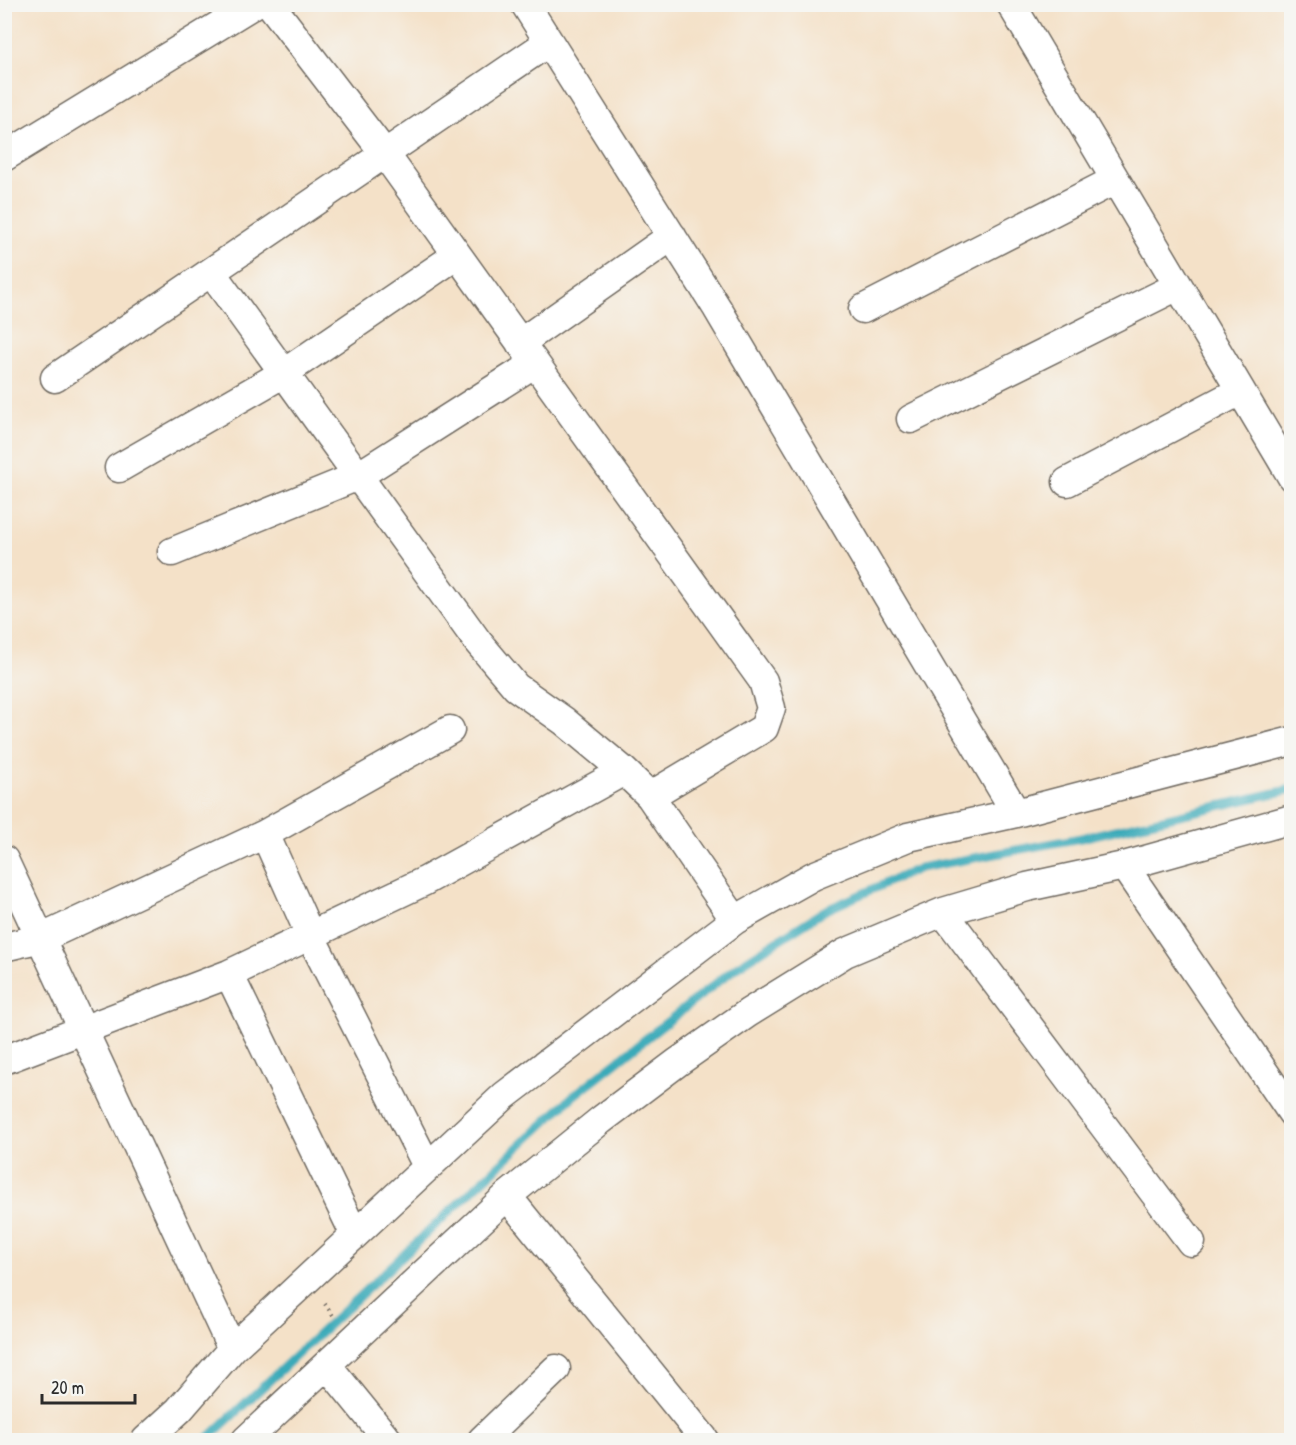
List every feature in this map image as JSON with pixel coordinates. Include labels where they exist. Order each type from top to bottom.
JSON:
[{"type":"street","points":[[4,157],[254,4]]},
{"type":"street","points":[[270,4],[385,154],[763,681],[769,693],[771,708],[765,728],[650,796]]},
{"type":"street","points":[[525,4],[672,236],[1016,813]]},
{"type":"street","points":[[1011,4],[1292,477]]},
{"type":"street","points":[[55,378],[549,42]]},
{"type":"street","points":[[862,309],[1115,180]]},
{"type":"street","points":[[172,552],[358,476],[527,353],[672,236]]},
{"type":"street","points":[[119,468],[284,373],[457,255]]},
{"type":"street","points":[[211,272],[478,642],[516,687],[564,721],[650,796],[735,920]]},
{"type":"street","points":[[911,419],[1178,286]]},
{"type":"street","points":[[1067,482],[1240,391]]},
{"type":"street","points":[[4,947],[42,938],[265,834],[450,730]]},
{"type":"street","points":[[146,1440],[178,1410],[232,1349],[426,1166],[504,1096],[735,920],[813,876],[908,837],[1016,813],[1292,741]]},
{"type":"street","points":[[4,1060],[229,974],[425,881],[624,771]]},
{"type":"street","points":[[246,1440],[507,1196],[601,1120],[748,1013],[845,953],[942,912],[1027,887],[1124,866],[1292,819]]},
{"type":"street","points":[[265,834],[310,935],[426,1166]]},
{"type":"street","points":[[4,860],[232,1349]]},
{"type":"street","points":[[1124,866],[1292,1113]]},
{"type":"street","points":[[942,912],[1191,1242]]},
{"type":"street","points":[[229,974],[354,1233]]},
{"type":"street","points":[[507,1196],[705,1440]]},
{"type":"street","points":[[327,1365],[388,1440]]},
{"type":"street","points":[[482,1440],[556,1368]]},
{"type":"path","points":[[321,1298],[339,1324]]},
{"type":"waterway","points":[[206,1440],[572,1097],[738,966],[824,911],[920,868],[1081,838],[1292,789]]}]
